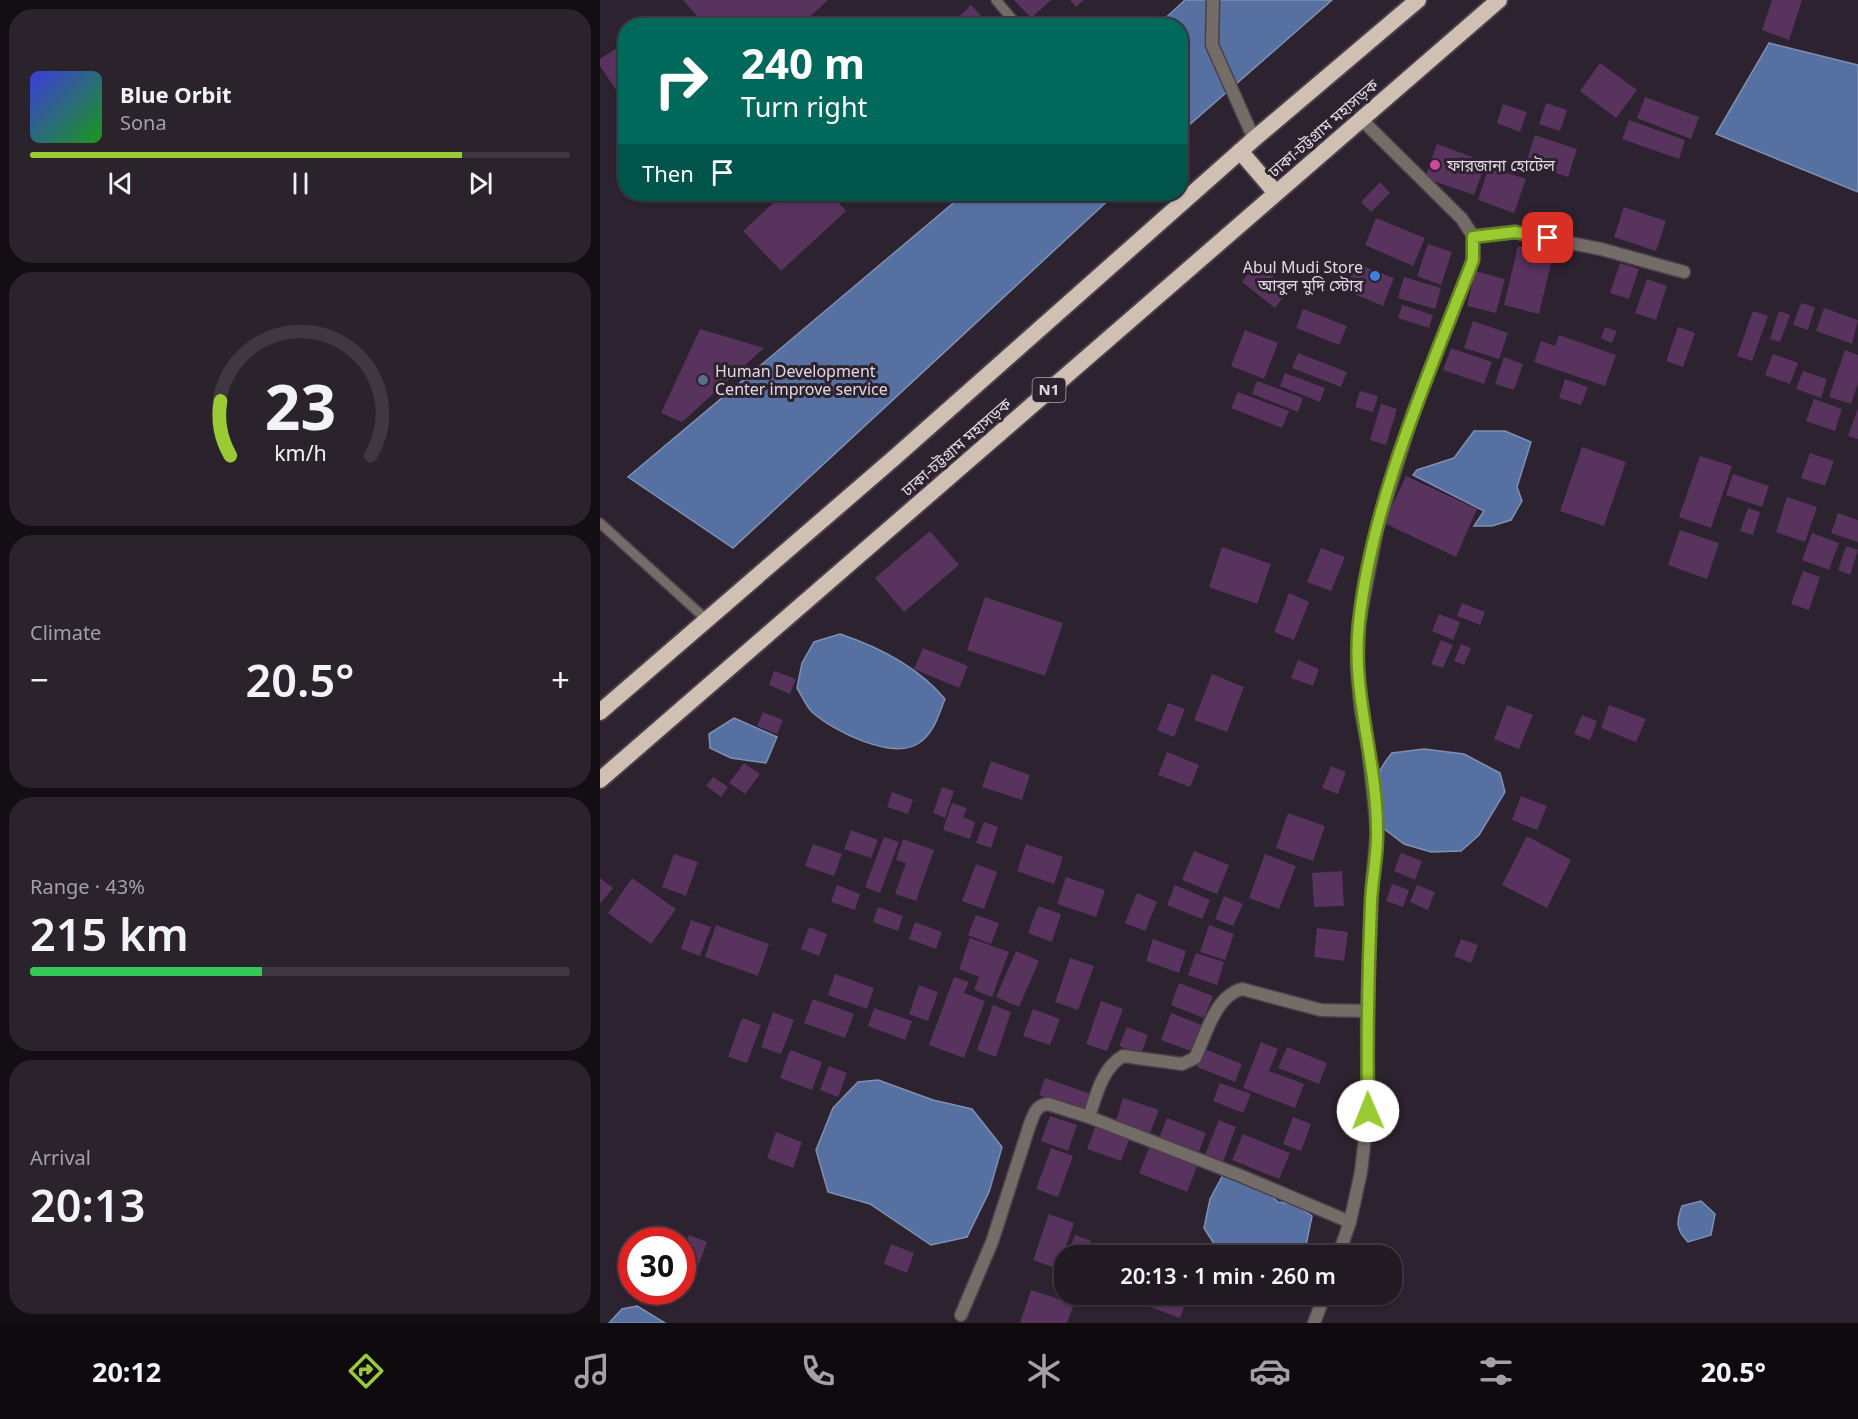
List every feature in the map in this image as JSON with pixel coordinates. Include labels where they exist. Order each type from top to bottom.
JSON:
[{"type":"highway","name":"ঢাকা-চট্টগ্রাম মহাসড়ক","points":[[1188,189],[1240,151],[1418,0]]},
{"type":"highway","name":"ঢাকা-চট্টগ্রাম মহাসড়ক","points":[[600,780],[1499,0]]},
{"type":"highway","points":[[1240,151],[1276,193]]},
{"type":"highway","name":"ঢাকা-চট্টগ্রাম মহাসড়ক","points":[[600,712],[894,458],[1173,201]]},
{"type":"street","points":[[1213,0],[1212,45],[1254,139]]},
{"type":"street","points":[[1342,1245],[1350,1222],[1361,1172],[1368,1111],[1367,1011],[1372,887],[1377,830],[1370,757],[1361,711],[1357,668],[1359,623],[1377,529],[1414,410],[1473,260],[1473,237],[1462,219],[1360,119]]},
{"type":"street","points":[[1473,237],[1515,232],[1601,249],[1684,272]]},
{"type":"street","points":[[1089,1117],[1106,1071],[1123,1056],[1182,1064],[1195,1058],[1222,1000],[1232,991],[1242,989],[1321,1010],[1367,1011]]},
{"type":"street","points":[[961,1315],[992,1242],[1036,1109],[1048,1104],[1089,1117],[1239,1175],[1350,1222]]},
{"type":"street","points":[[1314,1323],[1320,1305]]},
{"type":"lane","points":[[996,0],[1011,18]]},
{"type":"lane","points":[[600,523],[707,620]]},
{"type":"water","points":[[1185,0],[1332,0],[1188,126],[1188,18],[1166,18]]},
{"type":"water","points":[[1769,43],[1858,65],[1858,192],[1716,134]]},
{"type":"water","points":[[956,201],[1107,201],[733,548],[628,477]]},
{"type":"water","points":[[1474,431],[1505,431],[1531,442],[1517,487],[1522,501],[1511,520],[1492,526],[1474,526],[1484,511],[1413,475],[1417,470],[1454,458]]},
{"type":"water","points":[[840,634],[897,659],[923,677],[945,699],[932,729],[919,743],[908,748],[879,746],[848,735],[822,720],[808,707],[797,688],[802,663],[814,642]]},
{"type":"water","points":[[734,718],[777,737],[766,763],[731,758],[710,748],[709,734]]},
{"type":"water","points":[[1424,749],[1464,754],[1500,773],[1505,792],[1479,835],[1461,851],[1431,852],[1404,844],[1374,821],[1374,785],[1385,762],[1392,753]]},
{"type":"water","points":[[878,1080],[933,1100],[972,1109],[1002,1147],[989,1192],[967,1237],[931,1245],[870,1204],[828,1192],[816,1150],[833,1108],[858,1082]]},
{"type":"water","points":[[1223,1175],[1266,1191],[1278,1202],[1295,1204],[1312,1216],[1306,1245],[1215,1245],[1204,1228],[1210,1199]]},
{"type":"water","points":[[1701,1201],[1715,1214],[1711,1235],[1688,1242],[1679,1230],[1680,1212],[1682,1206]]},
{"type":"water","points":[[637,1306],[665,1323],[609,1323],[622,1309]]},
{"type":"building","points":[[683,0],[828,0],[809,18],[699,18]]},
{"type":"building","points":[[1014,0],[1051,0],[1031,18]]},
{"type":"building","points":[[1070,0],[1084,0],[1076,7]]},
{"type":"building","points":[[1772,0],[1802,0],[1789,40],[1762,30]]},
{"type":"building","points":[[971,5],[983,18],[957,18]]},
{"type":"building","points":[[618,47],[618,93],[600,66],[600,59]]},
{"type":"building","points":[[1600,63],[1637,90],[1616,118],[1580,91]]},
{"type":"building","points":[[1645,97],[1699,117],[1691,139],[1637,118]]},
{"type":"building","points":[[1546,103],[1567,110],[1560,131],[1539,124]]},
{"type":"building","points":[[1503,104],[1527,112],[1520,132],[1497,123]]},
{"type":"building","points":[[1629,120],[1685,140],[1679,159],[1622,139]]},
{"type":"building","points":[[1535,135],[1577,149],[1568,177],[1526,163]]},
{"type":"building","points":[[1437,144],[1486,162],[1474,195],[1425,178]]},
{"type":"building","points":[[1489,167],[1526,179],[1514,213],[1478,200]]},
{"type":"building","points":[[1380,182],[1390,193],[1371,212],[1361,202]]},
{"type":"building","points":[[775,201],[837,201],[846,211],[781,271],[743,231]]},
{"type":"building","points":[[1624,207],[1666,221],[1656,251],[1614,237]]},
{"type":"building","points":[[1376,218],[1425,238],[1413,266],[1365,245]]},
{"type":"building","points":[[1428,244],[1452,252],[1441,285],[1417,276]]},
{"type":"building","points":[[1518,246],[1553,255],[1539,314],[1504,305]]},
{"type":"building","points":[[1256,263],[1289,289],[1275,308],[1242,282]]},
{"type":"building","points":[[1355,263],[1394,278],[1383,306],[1345,290]]},
{"type":"building","points":[[1620,263],[1639,269],[1629,299],[1610,293]]},
{"type":"building","points":[[1475,271],[1505,279],[1496,313],[1467,306]]},
{"type":"building","points":[[1404,277],[1441,288],[1435,309],[1398,298]]},
{"type":"building","points":[[1647,279],[1667,286],[1656,320],[1635,313]]},
{"type":"building","points":[[1801,303],[1815,307],[1808,330],[1793,325]]},
{"type":"building","points":[[1402,305],[1433,315],[1429,328],[1398,318]]},
{"type":"building","points":[[1824,308],[1858,320],[1852,344],[1816,331]]},
{"type":"building","points":[[1303,309],[1347,326],[1339,345],[1296,328]]},
{"type":"building","points":[[1753,311],[1768,316],[1752,361],[1737,356]]},
{"type":"building","points":[[1779,311],[1790,315],[1780,342],[1770,339]]},
{"type":"building","points":[[1473,321],[1508,333],[1499,359],[1464,348]]},
{"type":"building","points":[[1605,327],[1617,331],[1612,343],[1601,338]]},
{"type":"building","points":[[1678,327],[1695,333],[1683,367],[1666,361]]},
{"type":"building","points":[[700,329],[764,348],[682,422],[661,413]]},
{"type":"building","points":[[1245,330],[1278,343],[1264,379],[1231,366]]},
{"type":"building","points":[[1559,335],[1616,355],[1605,386],[1534,362],[1541,341],[1555,346]]},
{"type":"building","points":[[1451,348],[1492,362],[1484,384],[1443,370]]},
{"type":"building","points":[[1845,350],[1858,355],[1858,383],[1851,404],[1829,397]]},
{"type":"building","points":[[1298,353],[1347,372],[1341,387],[1292,368]]},
{"type":"building","points":[[1773,354],[1798,363],[1790,384],[1765,375]]},
{"type":"building","points":[[1504,357],[1523,364],[1514,390],[1495,384]]},
{"type":"building","points":[[1803,371],[1827,379],[1821,398],[1796,389]]},
{"type":"building","points":[[1285,373],[1325,388],[1320,402],[1280,386]]},
{"type":"building","points":[[1565,379],[1588,387],[1581,405],[1559,398]]},
{"type":"building","points":[[1257,381],[1303,398],[1298,412],[1252,394]]},
{"type":"building","points":[[1360,391],[1378,396],[1373,412],[1355,407]]},
{"type":"building","points":[[1238,392],[1289,411],[1282,428],[1231,408]]},
{"type":"building","points":[[1814,399],[1842,409],[1835,431],[1806,421]]},
{"type":"building","points":[[1381,404],[1397,409],[1386,445],[1370,440]]},
{"type":"building","points":[[1858,408],[1858,439],[1848,436]]},
{"type":"building","points":[[1582,447],[1626,462],[1604,526],[1560,511]]},
{"type":"building","points":[[1810,453],[1834,461],[1825,486],[1801,478]]},
{"type":"building","points":[[1700,456],[1732,466],[1711,528],[1679,517]]},
{"type":"building","points":[[1733,474],[1769,486],[1762,507],[1726,495]]},
{"type":"building","points":[[1406,476],[1477,509],[1456,557],[1384,523]]},
{"type":"building","points":[[1787,497],[1817,507],[1805,542],[1776,532]]},
{"type":"building","points":[[1748,508],[1760,512],[1753,535],[1740,531]]},
{"type":"building","points":[[1838,513],[1858,520],[1858,542],[1831,533]]},
{"type":"building","points":[[1680,530],[1719,543],[1707,579],[1668,565]]},
{"type":"building","points":[[930,531],[959,565],[904,612],[875,578]]},
{"type":"building","points":[[1812,533],[1839,543],[1829,570],[1802,560]]},
{"type":"building","points":[[1846,546],[1858,550],[1850,575],[1838,570]]},
{"type":"building","points":[[1222,547],[1271,564],[1257,604],[1209,587]]},
{"type":"building","points":[[1321,548],[1345,557],[1331,591],[1307,582]]},
{"type":"building","points":[[1803,571],[1820,577],[1809,610],[1791,604]]},
{"type":"building","points":[[1289,593],[1309,602],[1294,640],[1274,632]]},
{"type":"building","points":[[985,597],[1063,623],[1045,676],[967,650]]},
{"type":"building","points":[[1462,603],[1485,612],[1480,625],[1457,616]]},
{"type":"building","points":[[1439,614],[1460,622],[1453,640],[1432,631]]},
{"type":"building","points":[[1441,640],[1453,645],[1443,668],[1431,664]]},
{"type":"building","points":[[1461,644],[1471,648],[1464,665],[1454,661]]},
{"type":"building","points":[[923,648],[968,666],[959,688],[914,669]]},
{"type":"building","points":[[1298,660],[1319,669],[1313,686],[1291,678]]},
{"type":"building","points":[[774,671],[796,679],[790,694],[769,685]]},
{"type":"building","points":[[1212,674],[1244,687],[1227,732],[1194,720]]},
{"type":"building","points":[[1168,703],[1185,709],[1174,737],[1157,730]]},
{"type":"building","points":[[1507,705],[1533,715],[1519,749],[1494,739]]},
{"type":"building","points":[[1609,705],[1646,719],[1636,742],[1601,728]]},
{"type":"building","points":[[763,712],[783,720],[777,734],[757,726]]},
{"type":"building","points":[[1582,715],[1597,721],[1590,740],[1574,734]]},
{"type":"building","points":[[1167,752],[1199,765],[1190,787],[1158,775]]},
{"type":"building","points":[[991,761],[1030,775],[1022,800],[982,787]]},
{"type":"building","points":[[744,763],[760,774],[745,794],[729,783]]},
{"type":"building","points":[[1331,766],[1346,772],[1338,794],[1322,788]]},
{"type":"building","points":[[713,777],[728,787],[721,797],[706,786]]},
{"type":"building","points":[[942,787],[954,791],[945,818],[933,813]]},
{"type":"building","points":[[892,792],[913,800],[908,814],[887,807]]},
{"type":"building","points":[[1521,796],[1547,806],[1537,830],[1512,820]]},
{"type":"building","points":[[952,803],[967,808],[963,817],[975,822],[970,839],[943,830]]},
{"type":"building","points":[[1288,813],[1325,826],[1313,861],[1276,848]]},
{"type":"building","points":[[984,822],[998,827],[991,848],[976,843]]},
{"type":"building","points":[[851,830],[878,840],[871,858],[844,849]]},
{"type":"building","points":[[1527,836],[1571,860],[1547,908],[1502,885]]},
{"type":"building","points":[[884,837],[899,842],[880,893],[865,887]]},
{"type":"building","points":[[903,839],[934,850],[916,901],[895,894],[906,863],[896,860]]},
{"type":"building","points":[[813,844],[842,854],[834,876],[805,866]]},
{"type":"building","points":[[1026,844],[1063,857],[1054,884],[1017,871]]},
{"type":"building","points":[[1194,851],[1229,865],[1217,894],[1182,880]]},
{"type":"building","points":[[1401,853],[1422,861],[1415,880],[1394,871]]},
{"type":"building","points":[[674,854],[698,862],[686,896],[662,887]]},
{"type":"building","points":[[1265,854],[1296,866],[1279,909],[1249,898]]},
{"type":"building","points":[[976,864],[997,872],[984,909],[962,901]]},
{"type":"building","points":[[1342,871],[1344,906],[1314,907],[1312,873]]},
{"type":"building","points":[[1066,877],[1105,890],[1096,917],[1057,904]]},
{"type":"building","points":[[600,878],[613,888],[600,904]]},
{"type":"building","points":[[632,878],[676,909],[651,944],[608,913]]},
{"type":"building","points":[[1392,884],[1409,890],[1403,907],[1386,901]]},
{"type":"building","points":[[837,885],[860,894],[855,910],[831,902]]},
{"type":"building","points":[[1175,885],[1210,900],[1202,919],[1167,905]]},
{"type":"building","points":[[1417,885],[1435,892],[1428,910],[1410,902]]},
{"type":"building","points":[[1137,893],[1157,902],[1145,931],[1125,923]]},
{"type":"building","points":[[1224,896],[1243,904],[1233,926],[1215,919]]},
{"type":"building","points":[[1038,906],[1061,914],[1052,942],[1028,933]]},
{"type":"building","points":[[878,907],[903,916],[898,931],[873,922]]},
{"type":"building","points":[[976,915],[999,923],[991,944],[968,935]]},
{"type":"building","points":[[691,920],[711,927],[700,956],[681,949]]},
{"type":"building","points":[[915,922],[942,932],[936,949],[909,939]]},
{"type":"building","points":[[716,925],[769,944],[758,976],[705,957]]},
{"type":"building","points":[[1209,925],[1234,934],[1225,960],[1200,952]]},
{"type":"building","points":[[809,927],[827,934],[819,956],[801,949]]},
{"type":"building","points":[[1317,928],[1348,932],[1344,961],[1314,957]]},
{"type":"building","points":[[970,938],[1009,952],[992,997],[974,990],[979,977],[959,969]]},
{"type":"building","points":[[1153,939],[1186,951],[1179,973],[1146,961]]},
{"type":"building","points":[[1461,939],[1478,945],[1471,963],[1454,956]]},
{"type":"building","points":[[1016,951],[1039,961],[1019,1007],[996,997]]},
{"type":"building","points":[[1196,953],[1224,962],[1217,985],[1188,975]]},
{"type":"building","points":[[1070,958],[1094,966],[1078,1010],[1055,1002]]},
{"type":"building","points":[[835,974],[874,988],[867,1009],[828,995]]},
{"type":"building","points":[[954,977],[969,982],[964,993],[985,1001],[964,1058],[929,1045]]},
{"type":"building","points":[[1179,983],[1213,996],[1204,1018],[1171,1005]]},
{"type":"building","points":[[919,985],[938,992],[928,1021],[909,1014]]},
{"type":"building","points":[[813,999],[854,1014],[845,1038],[804,1023]]},
{"type":"building","points":[[1101,1001],[1123,1009],[1107,1051],[1086,1044]]},
{"type":"building","points":[[993,1005],[1011,1012],[996,1057],[977,1050]]},
{"type":"building","points":[[874,1008],[912,1021],[905,1040],[868,1026]]},
{"type":"building","points":[[1033,1009],[1060,1019],[1050,1045],[1023,1036]]},
{"type":"building","points":[[773,1012],[794,1020],[781,1054],[761,1047]]},
{"type":"building","points":[[1171,1013],[1202,1025],[1191,1051],[1161,1040]]},
{"type":"building","points":[[742,1018],[761,1025],[747,1063],[728,1057]]},
{"type":"building","points":[[1127,1027],[1148,1035],[1141,1054],[1119,1046]]},
{"type":"building","points":[[1261,1042],[1278,1049],[1269,1071],[1304,1084],[1295,1108],[1243,1088]]},
{"type":"building","points":[[1287,1047],[1327,1063],[1319,1084],[1278,1068]]},
{"type":"building","points":[[1204,1049],[1242,1064],[1235,1082],[1197,1067]]},
{"type":"building","points":[[790,1050],[822,1062],[812,1090],[780,1078]]},
{"type":"building","points":[[829,1066],[847,1073],[838,1097],[820,1090]]},
{"type":"building","points":[[1045,1078],[1091,1094],[1084,1111],[1039,1095]]},
{"type":"building","points":[[1220,1083],[1251,1094],[1243,1113],[1213,1101]]},
{"type":"building","points":[[1123,1098],[1159,1110],[1150,1133],[1116,1121]]},
{"type":"building","points":[[1050,1116],[1077,1125],[1068,1151],[1041,1141]]},
{"type":"building","points":[[1293,1117],[1311,1124],[1301,1151],[1283,1144]]},
{"type":"building","points":[[1167,1118],[1206,1133],[1198,1154],[1159,1138]]},
{"type":"building","points":[[1219,1120],[1236,1127],[1223,1162],[1205,1155]]},
{"type":"building","points":[[1096,1125],[1130,1137],[1121,1161],[1087,1149]]},
{"type":"building","points":[[776,1132],[802,1142],[793,1168],[767,1158]]},
{"type":"building","points":[[1243,1134],[1290,1153],[1279,1179],[1232,1160]]},
{"type":"building","points":[[1051,1148],[1073,1156],[1058,1197],[1036,1189]]},
{"type":"building","points":[[1149,1148],[1197,1166],[1187,1192],[1139,1173]]},
{"type":"building","points":[[1049,1214],[1074,1223],[1066,1245],[1054,1245],[1054,1268],[1033,1260]]},
{"type":"building","points":[[1075,1235],[1091,1241],[1089,1245],[1071,1245]]},
{"type":"building","points":[[696,1238],[707,1242],[696,1272]]},
{"type":"building","points":[[891,1244],[914,1253],[907,1273],[884,1264]]},
{"type":"building","points":[[1031,1290],[1054,1297],[1054,1305],[1074,1305],[1067,1323],[1020,1323]]},
{"type":"building","points":[[1151,1305],[1185,1305],[1180,1318],[1150,1307]]},
{"type":"place","name":"ফারজানা হোটেল","points":[[1435,165]]},
{"type":"place","name":"Abul Mudi Store আবুল মুদি স্টোর","points":[[1375,276]]},
{"type":"place","name":"Human Development Center improve service","points":[[703,380]]},
{"type":"route","points":[[1368,1111],[1367,1011],[1372,887],[1377,830],[1373,778],[1361,711],[1357,668],[1359,623],[1368,571],[1377,529],[1414,410],[1473,260],[1473,237],[1515,232],[1548,238]]}]
